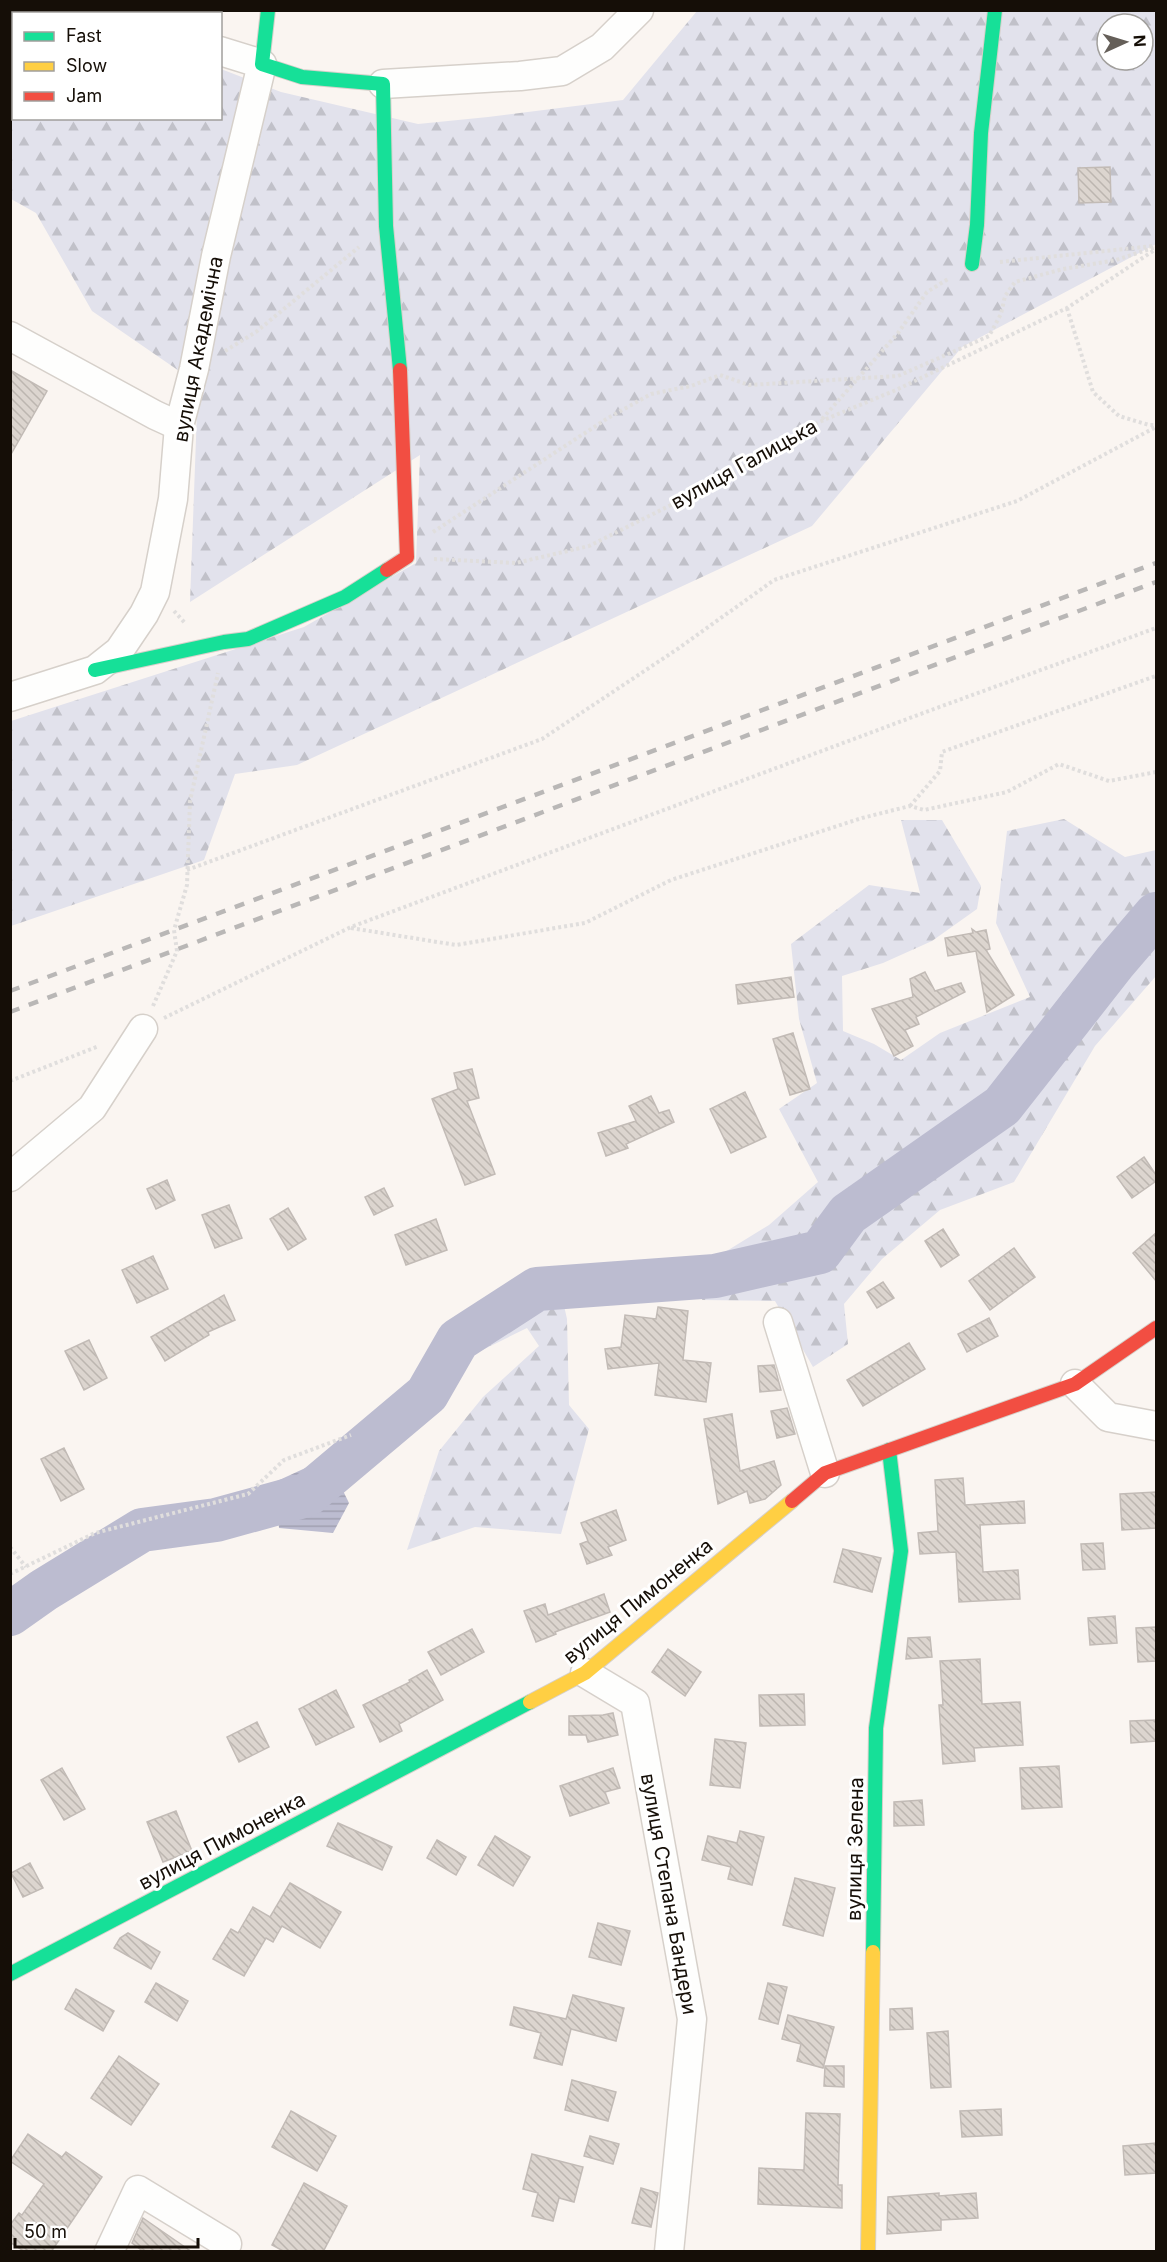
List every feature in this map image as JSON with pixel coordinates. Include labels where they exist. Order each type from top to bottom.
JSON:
[{"type":"street","points":[[262,64],[268,10]]},
{"type":"street","points":[[222,52],[302,77],[383,84],[520,76],[562,71],[602,46],[639,10]]},
{"type":"street","points":[[972,264],[977,225],[981,133],[995,10]]},
{"type":"street","name":"вулиця Академічна","points":[[12,696],[95,670],[119,651],[135,629],[155,592],[174,499],[179,426],[194,369],[216,256],[262,64]]},
{"type":"street","points":[[95,670],[224,642],[248,639],[345,597],[406,553],[401,376],[386,226],[383,84]]},
{"type":"street","points":[[10,336],[154,416],[179,426]]},
{"type":"street","points":[[10,1177],[92,1108],[143,1029]]},
{"type":"street","points":[[778,1322],[825,1473]]},
{"type":"street","name":"вулиця Пимоненка","points":[[10,1974],[585,1673],[825,1473],[1075,1384],[1156,1328]]},
{"type":"street","points":[[1075,1384],[1108,1417],[1156,1426]]},
{"type":"street","name":"вулиця Зелена","points":[[868,2252],[876,1728],[901,1551],[889,1450]]},
{"type":"street","name":"вулиця Степана Бандери","points":[[585,1673],[635,1703],[692,2019],[669,2252]]},
{"type":"street","points":[[109,2252],[138,2190],[227,2244]]},
{"type":"path","points":[[194,369],[256,332],[386,226]]},
{"type":"path","points":[[819,422],[898,333],[927,292],[972,264],[1156,247]]},
{"type":"path","points":[[406,553],[608,418],[651,394],[691,386],[720,375],[749,385],[898,376],[989,336],[1001,314],[1005,296],[1015,282],[1063,269],[1116,260],[1156,247]]},
{"type":"path","name":"вулиця Галицька","points":[[406,553],[516,563],[589,546],[727,477],[819,422],[896,390],[1067,308],[1156,247]]},
{"type":"path","points":[[1067,308],[1093,392],[1119,416],[1156,426]]},
{"type":"path","points":[[187,870],[542,739],[679,648],[774,580],[1017,501],[1156,426]]},
{"type":"path","points":[[10,1081],[143,1029],[351,927],[1156,628]]},
{"type":"path","points":[[143,1029],[177,951],[174,930],[186,885],[190,801],[224,642]]},
{"type":"path","points":[[910,806],[940,771],[942,752],[1156,676]]},
{"type":"path","points":[[351,927],[456,945],[585,923],[670,880],[862,818],[910,806],[924,810],[1007,792],[1059,764],[1108,781],[1156,772]]},
{"type":"path","points":[[10,1574],[95,1533],[248,1494],[284,1460],[351,1435]]},
{"type":"path","points":[[10,1546],[26,1567]]},
{"type":"green space","points":[[102,10],[105,12],[12,12],[12,120],[222,120],[222,69],[281,92],[418,124],[623,100],[697,11],[1156,11],[1156,244],[962,347],[812,526],[297,765],[235,774],[204,860],[11,926],[11,721],[304,627],[416,563],[420,455],[190,602],[198,384],[92,311],[36,213],[11,199],[11,11]]},
{"type":"green space","points":[[1064,819],[1125,857],[1156,850],[1156,976],[1095,1046],[1014,1182],[940,1210],[882,1259],[844,1304],[848,1344],[813,1367],[775,1301],[702,1300],[712,1260],[769,1225],[818,1182],[779,1109],[817,1083],[799,1019],[791,944],[869,885],[920,893],[901,820],[942,820],[981,886],[977,909],[932,941],[883,963],[842,976],[843,1031],[874,1044],[901,1060],[940,1033],[1030,997],[996,923],[1007,831]]},
{"type":"green space","points":[[556,1270],[567,1319],[569,1405],[589,1429],[561,1534],[475,1527],[407,1550],[439,1451],[483,1397],[539,1346],[527,1328],[458,1362],[465,1317]]},
{"type":"water","points":[[327,1458],[349,1503],[333,1533],[279,1528],[275,1482]]},
{"type":"building","points":[[1110,167],[1111,202],[1079,203],[1078,168]]},
{"type":"building","points":[[10,370],[47,391],[10,456]]},
{"type":"building","points":[[972,929],[976,932],[986,930],[990,949],[986,950],[1014,995],[987,1012],[976,951],[948,956],[945,938],[973,933]]},
{"type":"building","points":[[925,972],[935,991],[961,983],[965,992],[916,1017],[919,1024],[905,1030],[913,1046],[894,1056],[872,1009],[913,997],[910,979]]},
{"type":"building","points":[[791,977],[794,997],[738,1004],[736,985]]},
{"type":"building","points":[[793,1033],[810,1089],[790,1095],[773,1039]]},
{"type":"building","points":[[472,1069],[479,1098],[467,1101],[495,1174],[465,1185],[432,1099],[458,1089],[454,1073]]},
{"type":"building","points":[[745,1092],[766,1137],[731,1153],[710,1109]]},
{"type":"building","points":[[651,1096],[659,1113],[669,1110],[674,1122],[626,1144],[628,1148],[606,1156],[598,1133],[636,1121],[629,1106]]},
{"type":"building","points":[[1144,1157],[1156,1175],[1156,1181],[1132,1198],[1117,1177]]},
{"type":"building","points":[[167,1180],[175,1200],[156,1209],[147,1189]]},
{"type":"building","points":[[384,1188],[393,1206],[374,1215],[365,1197]]},
{"type":"building","points":[[229,1205],[242,1238],[215,1248],[202,1215]]},
{"type":"building","points":[[288,1208],[306,1239],[288,1250],[270,1219]]},
{"type":"building","points":[[436,1219],[447,1250],[406,1265],[395,1235]]},
{"type":"building","points":[[943,1229],[959,1255],[941,1267],[925,1241]]},
{"type":"building","points":[[1156,1233],[1156,1281],[1133,1253]]},
{"type":"building","points":[[1014,1248],[1035,1277],[990,1310],[969,1281]]},
{"type":"building","points":[[153,1256],[168,1289],[137,1303],[122,1270]]},
{"type":"building","points":[[883,1282],[894,1298],[877,1308],[867,1292]]},
{"type":"building","points":[[224,1295],[235,1320],[208,1332],[209,1335],[165,1361],[151,1337]]},
{"type":"building","points":[[658,1307],[688,1311],[683,1360],[711,1363],[706,1402],[655,1395],[659,1363],[608,1369],[605,1349],[621,1347],[625,1315],[656,1319]]},
{"type":"building","points":[[989,1318],[998,1336],[967,1352],[958,1334]]},
{"type":"building","points":[[89,1340],[107,1378],[84,1390],[65,1351]]},
{"type":"building","points":[[909,1343],[925,1369],[863,1406],[847,1380]]},
{"type":"building","points":[[774,1365],[781,1390],[760,1392],[758,1366]]},
{"type":"building","points":[[787,1408],[795,1434],[777,1438],[771,1411]]},
{"type":"building","points":[[732,1414],[740,1471],[774,1461],[781,1485],[765,1499],[750,1503],[747,1491],[718,1504],[704,1419]]},
{"type":"building","points":[[64,1448],[84,1489],[61,1501],[41,1459]]},
{"type":"building","points":[[963,1478],[965,1505],[1024,1501],[1025,1523],[980,1525],[983,1572],[1018,1570],[1020,1599],[959,1602],[956,1552],[920,1554],[918,1533],[938,1531],[935,1480]]},
{"type":"building","points":[[1156,1492],[1156,1528],[1122,1530],[1120,1494]]},
{"type":"building","points":[[616,1510],[626,1540],[608,1547],[612,1555],[587,1564],[580,1544],[588,1541],[581,1523]]},
{"type":"building","points":[[1103,1543],[1105,1569],[1083,1570],[1081,1544]]},
{"type":"building","points":[[843,1549],[881,1558],[872,1592],[834,1582]]},
{"type":"building","points":[[604,1594],[610,1612],[555,1632],[556,1634],[536,1642],[524,1611],[545,1604],[548,1615]]},
{"type":"building","points":[[1115,1616],[1117,1643],[1090,1645],[1088,1618]]},
{"type":"building","points":[[1156,1627],[1156,1661],[1138,1662],[1136,1628]]},
{"type":"building","points":[[472,1629],[484,1652],[441,1675],[428,1652]]},
{"type":"building","points":[[930,1637],[932,1657],[906,1659],[908,1638]]},
{"type":"building","points":[[668,1649],[701,1672],[685,1696],[652,1672]]},
{"type":"building","points":[[980,1659],[982,1704],[1020,1702],[1023,1745],[974,1748],[975,1761],[943,1764],[939,1705],[943,1705],[940,1661]]},
{"type":"building","points":[[427,1670],[443,1700],[399,1724],[402,1731],[380,1742],[363,1705],[410,1682],[409,1680]]},
{"type":"building","points":[[336,1690],[354,1727],[316,1745],[299,1709]]},
{"type":"building","points":[[804,1694],[805,1725],[760,1726],[759,1695]]},
{"type":"building","points":[[613,1713],[618,1735],[588,1742],[586,1735],[569,1735],[569,1716]]},
{"type":"building","points":[[1156,1720],[1156,1741],[1131,1743],[1130,1721]]},
{"type":"building","points":[[257,1722],[269,1747],[239,1762],[227,1737]]},
{"type":"building","points":[[715,1739],[746,1743],[740,1788],[710,1785]]},
{"type":"building","points":[[1059,1766],[1062,1807],[1022,1809],[1020,1768]]},
{"type":"building","points":[[62,1768],[85,1809],[64,1820],[41,1780]]},
{"type":"building","points":[[613,1768],[620,1788],[605,1792],[609,1803],[570,1816],[560,1786]]},
{"type":"building","points":[[922,1800],[924,1825],[894,1826],[894,1802]]},
{"type":"building","points":[[176,1811],[192,1851],[163,1862],[147,1822]]},
{"type":"building","points":[[338,1823],[392,1847],[382,1870],[327,1846]]},
{"type":"building","points":[[740,1831],[764,1837],[752,1885],[728,1879],[731,1867],[702,1860],[708,1836],[737,1843]]},
{"type":"building","points":[[495,1836],[530,1857],[513,1886],[478,1865]]},
{"type":"building","points":[[437,1840],[466,1857],[456,1875],[427,1858]]},
{"type":"building","points":[[30,1863],[43,1888],[23,1897],[11,1873]]},
{"type":"building","points":[[795,1878],[835,1888],[823,1936],[783,1925]]},
{"type":"building","points":[[290,1883],[341,1912],[320,1948],[282,1926],[273,1942],[266,1938],[244,1976],[213,1959],[231,1929],[238,1933],[253,1907],[270,1917]]},
{"type":"building","points":[[598,1923],[630,1931],[621,1965],[589,1957]]},
{"type":"building","points":[[128,1933],[160,1952],[151,1969],[114,1948],[120,1938]]},
{"type":"building","points":[[156,1983],[188,2001],[177,2021],[145,2002]]},
{"type":"building","points":[[768,1983],[787,1987],[778,2024],[759,2019]]},
{"type":"building","points":[[76,1989],[114,2011],[103,2031],[65,2009]]},
{"type":"building","points":[[573,1995],[624,2008],[616,2041],[571,2029],[562,2065],[534,2058],[541,2033],[510,2025],[514,2007],[566,2019]]},
{"type":"building","points":[[912,2008],[913,2029],[890,2030],[890,2009]]},
{"type":"building","points":[[788,2015],[834,2027],[823,2068],[797,2061],[801,2044],[782,2039]]},
{"type":"building","points":[[948,2031],[951,2087],[931,2088],[927,2033]]},
{"type":"building","points":[[119,2056],[159,2084],[131,2125],[91,2098]]},
{"type":"building","points":[[825,2066],[844,2066],[844,2087],[824,2086]]},
{"type":"building","points":[[572,2080],[616,2092],[608,2121],[565,2110]]},
{"type":"building","points":[[1001,2109],[1002,2135],[962,2137],[960,2111]]},
{"type":"building","points":[[291,2111],[336,2136],[317,2171],[272,2147]]},
{"type":"building","points":[[806,2113],[840,2114],[838,2185],[842,2185],[842,2208],[758,2204],[759,2168],[804,2170]]},
{"type":"building","points":[[28,2134],[62,2157],[66,2152],[102,2177],[51,2252],[25,2252],[10,2242],[10,2225],[19,2213],[22,2215],[44,2184],[10,2161]]},
{"type":"building","points":[[590,2136],[619,2144],[613,2164],[584,2156]]},
{"type":"building","points":[[1156,2143],[1156,2173],[1125,2175],[1123,2146]]},
{"type":"building","points":[[532,2154],[583,2167],[574,2202],[559,2198],[553,2221],[532,2216],[538,2193],[523,2189]]},
{"type":"building","points":[[304,2183],[347,2206],[323,2252],[285,2252],[272,2245]]},
{"type":"building","points":[[641,2188],[658,2193],[651,2227],[632,2223]]},
{"type":"building","points":[[939,2193],[939,2196],[976,2193],[978,2218],[941,2220],[941,2230],[887,2234],[888,2197]]},
{"type":"building","points":[[143,2218],[192,2252],[144,2252],[132,2243]]},
{"type":"waterway","points":[[10,1614],[44,1590],[142,1530],[216,1520],[307,1495],[427,1394],[458,1340],[537,1289],[715,1276],[820,1252],[848,1214],[1002,1106],[1115,962],[1156,914]]},
{"type":"railway","points":[[10,991],[1156,563]]},
{"type":"railway","points":[[10,1012],[1156,582]]},
{"type":"traffic: fast","points":[[268,10],[262,64],[302,77],[383,84],[386,226],[400,370]]},
{"type":"traffic: fast","points":[[972,264],[977,225],[981,133],[995,10]]},
{"type":"traffic: fast","points":[[95,670],[224,642],[248,639],[345,597],[387,570]]},
{"type":"traffic: fast","points":[[873,1952],[876,1728],[901,1551],[889,1450]]},
{"type":"traffic: fast","points":[[10,1974],[530,1702]]},
{"type":"traffic: slow","points":[[530,1702],[585,1673],[792,1501]]},
{"type":"traffic: slow","points":[[868,2252],[873,1952]]},
{"type":"traffic: jam","points":[[387,570],[407,557],[400,370]]},
{"type":"traffic: jam","points":[[792,1501],[825,1473],[1075,1384],[1156,1328]]}]
